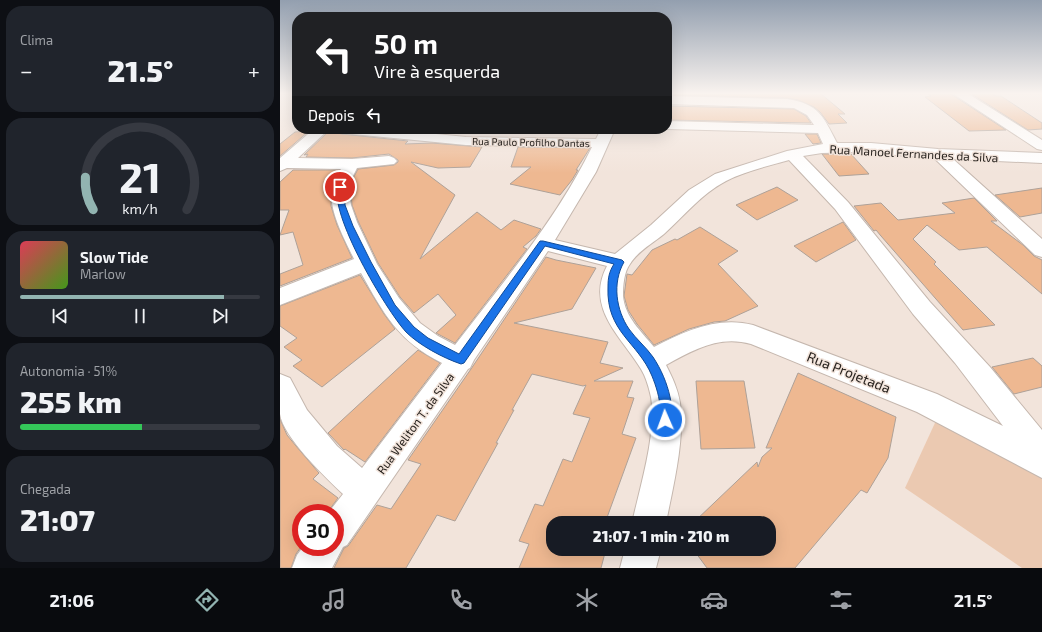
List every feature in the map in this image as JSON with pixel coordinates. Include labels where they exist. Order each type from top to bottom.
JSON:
[{"type":"street","points":[[817,120],[832,148]]},
{"type":"street","points":[[998,120],[1042,146]]},
{"type":"street","points":[[672,124],[822,129]]},
{"type":"street","points":[[1019,133],[1042,132]]},
{"type":"street","points":[[282,164],[316,134]]},
{"type":"street","name":"Rua Paulo Profilho Dantas","points":[[394,134],[466,141],[605,136]]},
{"type":"street","name":"Rua Weliton T. da Silva","points":[[344,521],[461,360],[543,243],[588,172],[605,136]]},
{"type":"street","name":"Rua Manoel Fernandes da Silva","points":[[651,516],[657,486],[666,408],[662,390],[650,361],[626,332],[616,314],[612,297],[614,272],[619,262],[626,254],[651,235],[691,197],[708,184],[744,168],[792,154],[832,148],[1042,158]]},
{"type":"street","points":[[792,154],[812,172],[844,209],[916,302],[971,364],[1042,455]]},
{"type":"street","points":[[938,154],[1042,250]]},
{"type":"street","points":[[282,164],[352,164],[389,160]]},
{"type":"street","points":[[352,164],[343,178],[340,187],[341,205],[366,262],[392,307],[410,329],[425,341],[461,360]]},
{"type":"street","points":[[543,243],[619,262]]},
{"type":"street","points":[[280,297],[366,262]]},
{"type":"street","name":"Rua Projetada","points":[[650,361],[687,343],[725,331],[735,331],[757,336],[926,403],[1042,462]]},
{"type":"street","points":[[280,386],[297,420],[326,457],[365,492]]},
{"type":"street","points":[[310,568],[319,556]]},
{"type":"street","points":[[638,568],[641,556]]},
{"type":"shaded area","points":[[940,412],[1042,472],[1042,568],[1022,568],[905,488]]},
{"type":"building","points":[[672,120],[672,120],[809,120],[811,123]]},
{"type":"building","points":[[826,120],[844,120],[847,123],[829,124]]},
{"type":"building","points":[[954,120],[990,120],[1006,130],[969,131]]},
{"type":"building","points":[[1012,120],[1037,120],[1042,123],[1042,129],[1028,130]]},
{"type":"building","points":[[292,134],[306,134],[280,156],[280,144]]},
{"type":"building","points":[[326,134],[342,134],[408,141],[405,144],[432,143],[482,147],[470,167],[438,168],[411,162],[455,195],[420,259],[477,212],[501,230],[514,220],[541,229],[536,236],[523,247],[527,249],[455,343],[436,333],[456,315],[438,294],[414,313],[400,297],[378,263],[352,205],[350,184],[358,169],[394,165],[398,162],[398,160],[389,154],[352,158],[306,157],[308,154],[304,155]]},
{"type":"building","points":[[805,134],[817,134],[821,143],[813,144]]},
{"type":"building","points":[[518,147],[590,148],[576,170],[578,170],[572,180],[560,195],[510,184],[531,167],[511,167]]},
{"type":"building","points":[[822,154],[851,154],[869,174],[839,176]]},
{"type":"building","points":[[293,170],[338,170],[331,185],[331,206],[337,225],[352,258],[280,286],[280,274],[303,265],[293,232],[280,235],[289,210],[280,210],[280,182]]},
{"type":"building","points":[[777,187],[798,200],[757,220],[736,205]]},
{"type":"building","points":[[1042,188],[1042,213],[1020,217],[995,195]]},
{"type":"building","points":[[974,198],[997,221],[991,221],[1023,245],[1034,256],[1042,260],[1042,294],[987,247],[959,250],[927,225],[913,239],[936,262],[934,264],[995,325],[963,330],[876,230],[874,231],[854,206],[881,203],[898,220],[955,213],[942,203]]},
{"type":"building","points":[[843,222],[856,240],[816,262],[794,246]]},
{"type":"building","points":[[700,227],[738,251],[718,264],[758,306],[725,321],[714,322],[689,329],[654,345],[628,310],[624,296],[627,274],[632,275],[652,250],[675,239],[677,240]]},
{"type":"building","points":[[546,257],[596,268],[572,309],[514,323],[608,342],[600,363],[623,368],[594,381],[633,381],[627,397],[634,398],[622,434],[636,438],[608,516],[546,516],[546,556],[604,556],[601,568],[519,568],[529,544],[519,541],[535,504],[543,506],[563,459],[572,462],[590,418],[573,414],[586,385],[583,386],[532,374],[512,410],[514,410],[496,443],[498,443],[455,521],[437,515],[406,568],[334,568],[340,556],[344,556],[344,548],[348,546],[377,505],[391,509],[421,464],[408,460]]},
{"type":"building","points":[[360,275],[395,329],[322,387],[293,366],[302,360],[284,347],[297,338],[280,326],[280,306]]},
{"type":"building","points":[[418,350],[440,363],[365,462],[345,449],[344,450],[328,433]]},
{"type":"building","points":[[1033,358],[1042,366],[1042,387],[1014,394],[992,367]]},
{"type":"building","points":[[798,373],[896,417],[888,458],[867,493],[861,490],[795,568],[707,568],[698,556],[776,556],[776,516],[700,516],[757,462],[758,467],[762,457],[772,448],[766,448]]},
{"type":"building","points":[[696,381],[744,381],[755,448],[701,449]]},
{"type":"building","points":[[280,419],[287,435],[319,473],[313,479],[338,498],[334,504],[292,504],[292,556],[295,556],[291,568],[280,568]]},
{"type":"route","points":[[340,187],[341,205],[349,226],[366,262],[392,307],[410,329],[425,341],[441,351],[461,360],[543,243],[619,262],[614,272],[612,297],[616,314],[626,332],[650,361],[657,375],[666,408],[665,420]]}]
